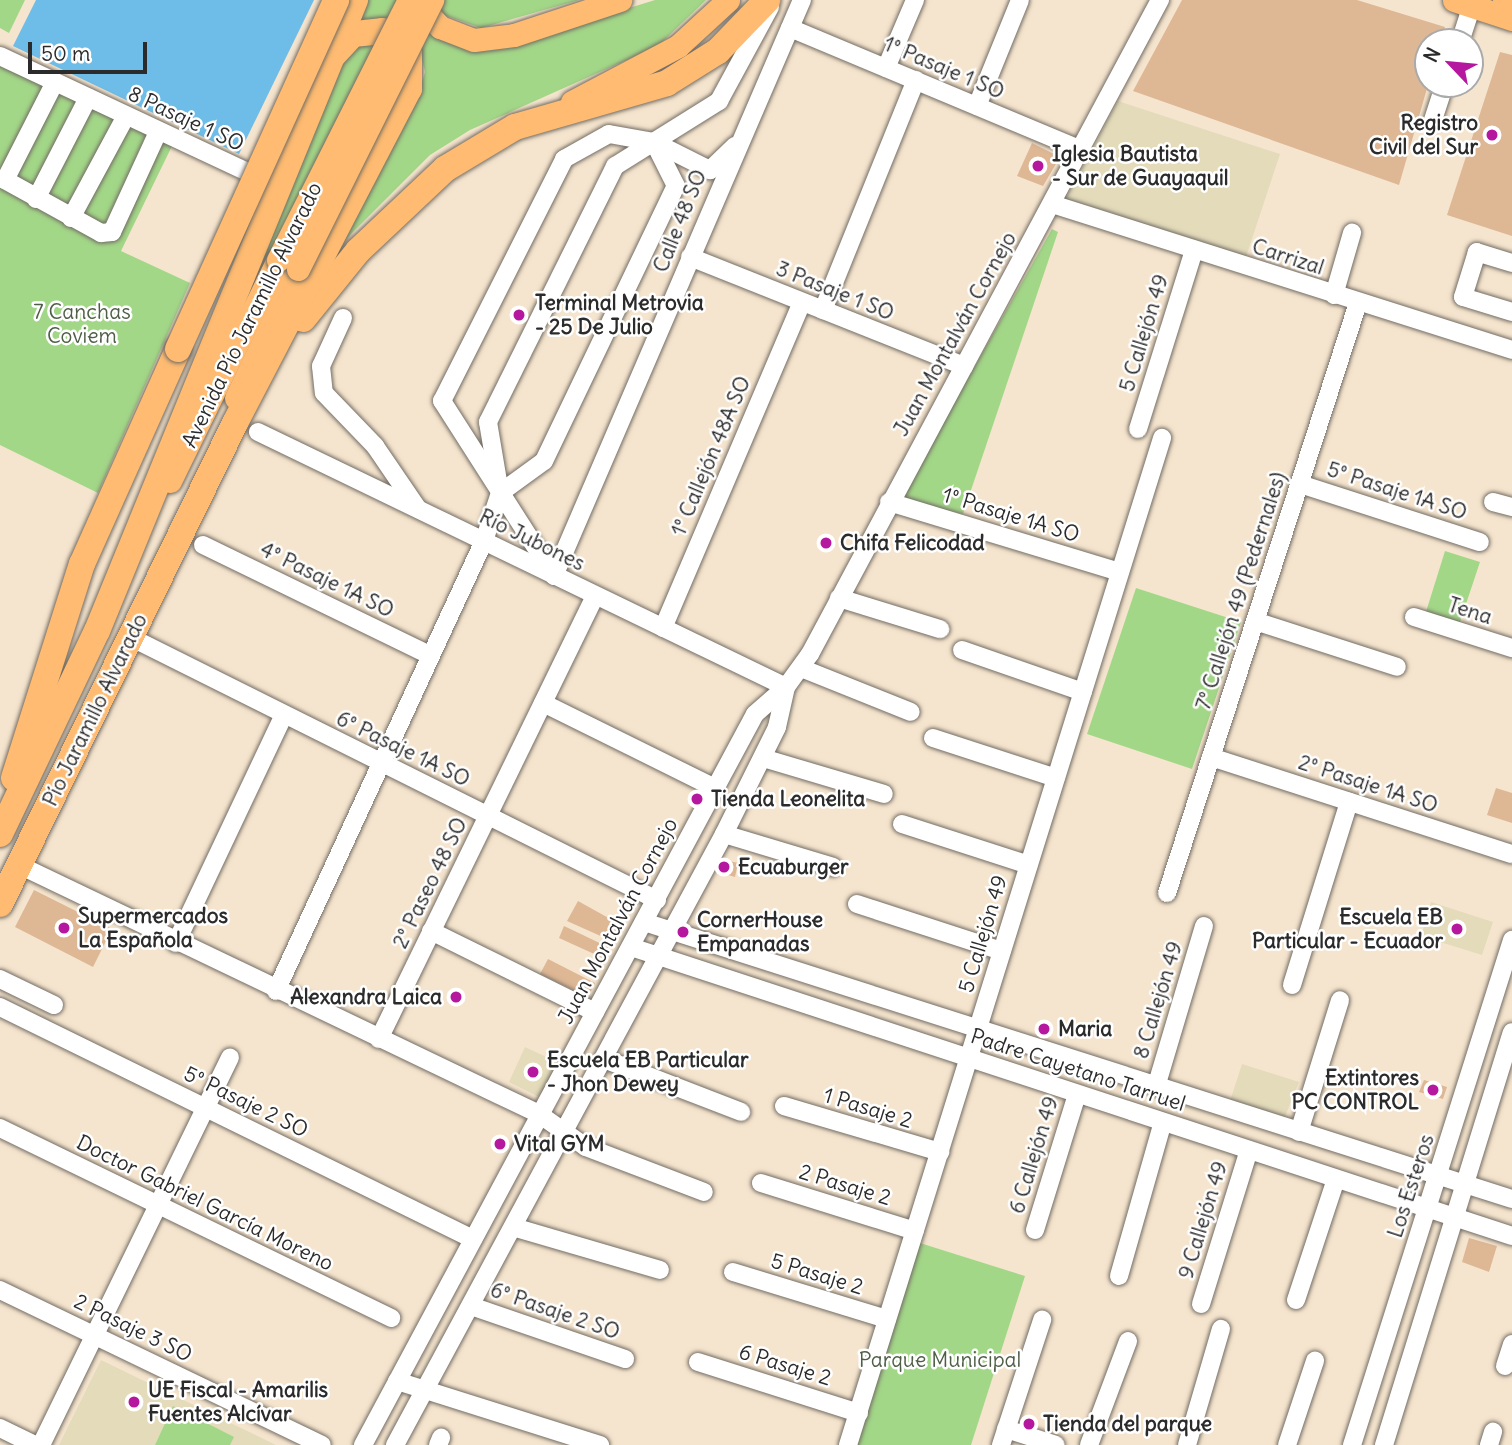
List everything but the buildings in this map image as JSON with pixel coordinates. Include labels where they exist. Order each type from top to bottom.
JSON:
[{"type":"highway","points":[[0,833],[78,576],[336,0]]},
{"type":"highway","name":"Pío Jaramillo Alvarado","points":[[0,833],[97,631],[355,0]]},
{"type":"highway","points":[[247,428],[306,314],[358,251],[445,169],[515,127],[639,94],[696,68],[768,0]]},
{"type":"highway","points":[[247,428],[409,89],[409,54],[383,31],[352,34],[329,60]]},
{"type":"highway","name":"Pío Jaramillo Alvarado","points":[[0,904],[190,515],[247,428]]},
{"type":"main road","name":"Avenida Pío Jaramillo Alvarado","points":[[190,515],[288,265],[409,0]]},
{"type":"main road","points":[[415,0],[440,27],[474,40],[514,35],[620,0]]},
{"type":"main road","name":"Avenida Pío Jaramillo Alvarado","points":[[97,631],[288,265],[432,0]]},
{"type":"main road","points":[[515,127],[656,60],[728,0]]},
{"type":"main road","points":[[1504,0],[1512,1]]},
{"type":"main road","points":[[1463,3],[1512,19]]},
{"type":"street","points":[[276,991],[484,541],[500,493],[488,422],[615,166],[719,101],[736,74],[773,0]]},
{"type":"street","name":"Calle 48 SO","points":[[554,576],[735,146],[802,0]]},
{"type":"street","points":[[886,68],[915,0]]},
{"type":"street","points":[[977,106],[1020,0]]},
{"type":"street","name":"Juan Montalván Cornejo","points":[[363,1445],[755,714],[786,687],[801,668],[1082,150],[1160,0]]},
{"type":"street","points":[[1461,28],[1463,3]]},
{"type":"street","name":"1° Pasaje 1 SO","points":[[790,28],[1082,150]]},
{"type":"street","name":"8 Pasaje 1 SO","points":[[0,55],[158,132],[278,186]]},
{"type":"street","points":[[823,310],[916,80]]},
{"type":"street","points":[[55,82],[5,174],[7,185],[71,218],[112,232],[158,132]]},
{"type":"street","points":[[36,200],[88,98]]},
{"type":"street","points":[[1433,120],[1440,98]]},
{"type":"street","points":[[71,218],[126,116]]},
{"type":"street","points":[[554,576],[442,401],[564,159],[609,134],[654,142],[710,170],[735,146]]},
{"type":"street","points":[[500,493],[544,461],[676,186],[654,142]]},
{"type":"street","name":"Carrizal","points":[[1052,204],[1512,350]]},
{"type":"street","points":[[1334,295],[1352,233]]},
{"type":"street","name":"5 Callejón 49","points":[[1138,429],[1194,250]]},
{"type":"street","points":[[1512,262],[1478,252],[1464,297],[1512,312]]},
{"type":"street","name":"3 Pasaje 1 SO","points":[[690,257],[964,366]]},
{"type":"street","name":"1° Callejón 48A SO","points":[[663,628],[802,302]]},
{"type":"street","name":"7° Callejón 49 (Pedernales)","points":[[1167,893],[1358,303]]},
{"type":"street","points":[[343,318],[321,366],[324,393],[375,446],[418,509]]},
{"type":"street","name":"Río Jubones","points":[[247,428],[786,687]]},
{"type":"street","name":"5 Callejón 49","points":[[848,1445],[1162,438]]},
{"type":"street","name":"5° Pasaje 1A SO","points":[[1300,484],[1480,542]]},
{"type":"street","name":"1° Pasaje 1A SO","points":[[889,502],[1120,572]]},
{"type":"street","points":[[1493,502],[1512,507]]},
{"type":"street","name":"4° Pasaje 1A SO","points":[[204,545],[430,655]]},
{"type":"street","name":"2° Paseo 48 SO","points":[[379,1039],[595,596]]},
{"type":"street","points":[[839,598],[940,629]]},
{"type":"street","name":"Tena","points":[[1414,617],[1512,648]]},
{"type":"street","points":[[1255,621],[1397,667]]},
{"type":"street","name":"6° Pasaje 1A SO","points":[[130,637],[657,900]]},
{"type":"street","points":[[961,650],[1083,692]]},
{"type":"street","points":[[801,668],[911,712]]},
{"type":"street","name":"Juan Montalván Cornejo","points":[[395,1445],[724,834],[763,758],[786,687]]},
{"type":"street","points":[[542,703],[715,788]]},
{"type":"street","points":[[176,943],[284,715]]},
{"type":"street","points":[[933,738],[1056,778]]},
{"type":"street","name":"2° Pasaje 1A SO","points":[[1211,757],[1512,854]]},
{"type":"street","points":[[763,758],[884,794]]},
{"type":"street","points":[[1292,985],[1349,802]]},
{"type":"street","points":[[902,824],[1029,864]]},
{"type":"street","points":[[724,834],[833,867]]},
{"type":"street","points":[[19,865],[276,991],[539,1114],[566,1128],[586,1147],[704,1192]]},
{"type":"street","points":[[857,904],[1002,951]]},
{"type":"street","name":"Padre Cayetano Tarruel","points":[[644,922],[670,936],[1512,1199]]},
{"type":"street","name":"8 Callejón 49","points":[[1156,1087],[1204,926]]},
{"type":"street","points":[[431,931],[595,1012]]},
{"type":"street","name":"Los Esteros","points":[[1352,1445],[1512,940]]},
{"type":"street","name":"Padre Cayetano Tarruel","points":[[631,947],[1512,1236]]},
{"type":"street","points":[[0,979],[54,1005]]},
{"type":"street","points":[[1299,1132],[1340,1000]]},
{"type":"street","name":"5° Pasaje 2 SO","points":[[0,1007],[473,1239]]},
{"type":"street","points":[[1384,1445],[1464,1183],[1504,1083],[1512,1031]]},
{"type":"street","points":[[41,1445],[230,1058]]},
{"type":"street","points":[[604,1059],[741,1112]]},
{"type":"street","name":"6 Callejón 49","points":[[1035,1230],[1077,1094]]},
{"type":"street","name":"1 Pasaje 2","points":[[784,1105],[940,1152]]},
{"type":"street","points":[[1119,1276],[1163,1122]]},
{"type":"street","name":"Doctor Gabriel García Moreno","points":[[0,1128],[391,1318]]},
{"type":"street","name":"9 Callejón 49","points":[[1201,1304],[1249,1150]]},
{"type":"street","points":[[1296,1300],[1336,1179]]},
{"type":"street","name":"2 Pasaje 2","points":[[761,1183],[915,1231]]},
{"type":"street","points":[[513,1227],[660,1270]]},
{"type":"street","name":"5 Pasaje 2","points":[[733,1272],[887,1319]]},
{"type":"street","name":"2 Pasaje 3 SO","points":[[0,1290],[322,1445]]},
{"type":"street","name":"6° Pasaje 2 SO","points":[[471,1306],[625,1359]]},
{"type":"street","points":[[1042,1320],[1003,1437],[1056,1445]]},
{"type":"street","points":[[1187,1445],[1221,1329]]},
{"type":"street","points":[[1089,1445],[1128,1341]]},
{"type":"street","points":[[1505,1366],[1512,1345]]},
{"type":"street","points":[[1287,1445],[1315,1361]]},
{"type":"street","name":"6 Pasaje 2","points":[[698,1362],[859,1413]]},
{"type":"street","points":[[397,1381],[560,1439],[600,1445]]},
{"type":"street","points":[[0,1428],[35,1445]]},
{"type":"shaded area","points":[[1118,101],[1280,154],[1246,257],[1064,202]]},
{"type":"shaded area","name":"Escuela EB Particular - Ecuador","points":[[1431,902],[1493,922],[1482,955],[1421,936]]},
{"type":"shaded area","name":"Escuela EB Particular - Jhon Dewey","points":[[525,1047],[557,1062],[541,1098],[509,1082]]},
{"type":"shaded area","points":[[1242,1064],[1299,1082],[1284,1119],[1230,1101]]},
{"type":"shaded area","name":"UE Fiscal - Amarilis Fuentes Alcívar","points":[[101,1360],[276,1445],[59,1445]]},
{"type":"green space","points":[[0,0],[25,0],[9,33],[0,28]]},
{"type":"green space","points":[[361,0],[404,0],[433,34],[474,48],[503,47],[655,0],[706,0],[658,46],[470,130],[430,155],[335,250],[416,102],[425,72],[419,47],[388,21],[353,19]]},
{"type":"green space","points":[[435,0],[579,0],[481,28],[444,15]]},
{"type":"green space","points":[[377,41],[260,275],[254,273],[340,63],[357,44]]},
{"type":"green space","name":"7 Canchas Coviem","points":[[0,61],[172,146],[121,251],[190,283],[98,493],[0,445]]},
{"type":"green space","points":[[1052,229],[1058,232],[963,514],[900,499]]},
{"type":"green space","points":[[1445,551],[1480,562],[1459,625],[1425,615]]},
{"type":"green space","points":[[1136,588],[1241,622],[1192,769],[1087,734]]},
{"type":"green space","name":"Parque Municipal","points":[[920,1243],[1025,1276],[971,1445],[856,1445]]},
{"type":"green space","points":[[173,1406],[234,1437],[230,1445],[155,1445]]},
{"type":"water","points":[[36,0],[314,0],[239,154],[13,46]]},
{"type":"place","name":"Registro Civil del Sur","points":[[1492,135]]},
{"type":"place","name":"Iglesia Bautista - Sur de Guayaquil","points":[[1038,166]]},
{"type":"place","name":"Terminal Metrovia - 25 De Julio","points":[[519,315]]},
{"type":"place","name":"Chifa Felicodad","points":[[826,543]]},
{"type":"place","name":"Tienda Leonelita","points":[[697,799]]},
{"type":"place","name":"Ecuaburger","points":[[724,867]]},
{"type":"place","name":"Supermercados La Española","points":[[64,928]]},
{"type":"place","name":"Escuela EB Particular - Ecuador","points":[[1457,929]]},
{"type":"place","name":"CornerHouse Empanadas","points":[[683,932]]},
{"type":"place","name":"Alexandra Laica","points":[[456,997]]},
{"type":"place","name":"Maria","points":[[1044,1029]]},
{"type":"place","name":"Escuela EB Particular - Jhon Dewey","points":[[533,1072]]},
{"type":"place","name":"Extintores PC CONTROL","points":[[1433,1090]]},
{"type":"place","name":"Vital GYM","points":[[500,1144]]},
{"type":"place","name":"UE Fiscal - Amarilis Fuentes Alcívar","points":[[134,1402]]},
{"type":"place","name":"Tienda del parque","points":[[1029,1424]]}]
